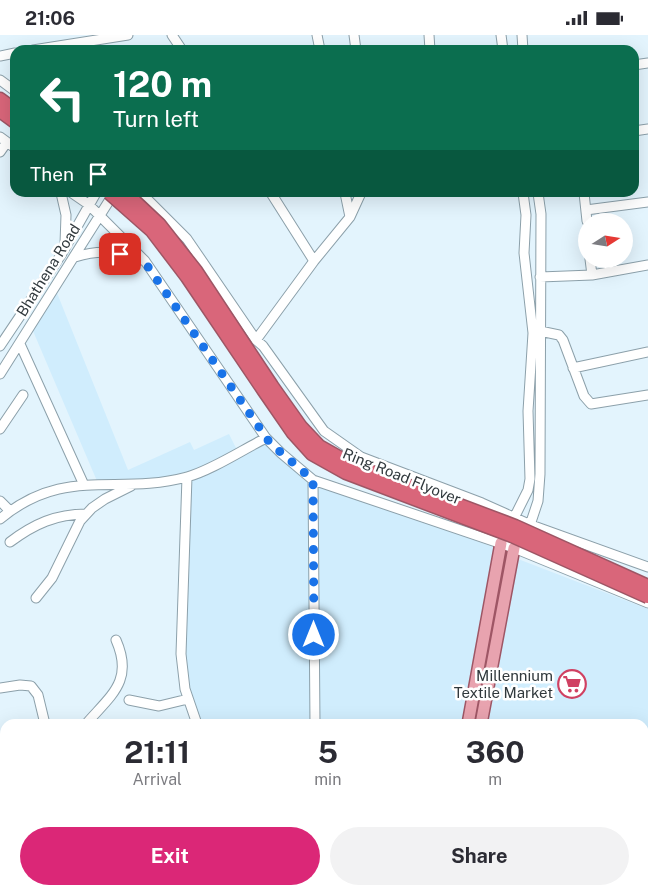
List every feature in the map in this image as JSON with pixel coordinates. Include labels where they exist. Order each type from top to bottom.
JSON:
[{"type":"highway","name":"Ring Road Flyover","points":[[114,197],[152,231],[187,277],[293,433],[312,454],[346,473],[512,536],[648,597]]},
{"type":"highway","name":"Ring Road Flyover","points":[[130,197],[159,224],[196,271],[272,386],[301,427],[319,446],[350,464],[515,526],[648,586]]},
{"type":"main road","points":[[469,719],[501,543]]},
{"type":"main road","points":[[482,719],[514,548]]},
{"type":"street","points":[[65,45],[128,35]]},
{"type":"street","points":[[0,152],[7,143]]},
{"type":"street","points":[[62,197],[66,215],[65,247]]},
{"type":"street","points":[[78,197],[88,204],[144,261],[266,438],[280,453],[313,480],[501,543],[648,603]]},
{"type":"street","name":"Bhathena Road","points":[[0,346],[65,247],[93,197]]},
{"type":"street","points":[[0,375],[111,197]]},
{"type":"street","points":[[145,197],[187,239],[256,340],[263,346],[324,431],[361,457],[531,525],[648,567]]},
{"type":"street","points":[[274,197],[314,261]]},
{"type":"street","points":[[346,197],[350,217]]},
{"type":"street","points":[[256,340],[314,261],[350,217],[359,197]]},
{"type":"street","points":[[501,543],[528,490],[530,479],[528,411],[533,333],[524,253],[526,215],[524,197]]},
{"type":"street","points":[[514,548],[531,525],[540,490],[540,214],[538,197]]},
{"type":"street","points":[[584,197],[586,213]]},
{"type":"street","points":[[586,210],[648,202]]},
{"type":"street","points":[[75,257],[99,251],[144,261]]},
{"type":"street","points":[[540,277],[592,275],[648,265]]},
{"type":"street","points":[[591,268],[592,275]]},
{"type":"street","points":[[540,331],[560,335],[584,397],[591,403],[648,395]]},
{"type":"street","points":[[20,344],[84,485]]},
{"type":"street","points":[[573,368],[648,352]]},
{"type":"street","points":[[0,429],[23,395]]},
{"type":"street","points":[[0,519],[10,511],[51,489],[84,485],[133,485],[188,477],[266,438]]},
{"type":"street","points":[[188,477],[181,654],[182,675],[194,719]]},
{"type":"street","points":[[313,480],[315,719]]},
{"type":"street","points":[[36,598],[52,578],[80,521],[86,514],[105,499],[133,485]]},
{"type":"street","points":[[0,501],[10,511]]},
{"type":"street","points":[[10,542],[30,527],[52,518],[86,514]]},
{"type":"street","points":[[90,719],[120,685],[121,657],[116,640]]},
{"type":"street","points":[[0,688],[20,685],[31,686],[38,695],[44,719]]},
{"type":"street","points":[[129,700],[159,706],[188,699]]},
{"type":"shaded area","points":[[57,293],[128,470],[190,442],[194,450],[229,434],[240,456],[266,442],[310,481],[496,548],[467,719],[198,719],[185,674],[187,475],[132,483],[97,481],[33,331]]},
{"type":"shaded area","name":"Millennium Textile Market","points":[[518,559],[648,609],[648,719],[487,719]]},
{"type":"place","name":"Millennium Textile Market","points":[[572,684]]},
{"type":"route","points":[[120,254],[144,261],[270,443],[313,480],[314,635]]}]
